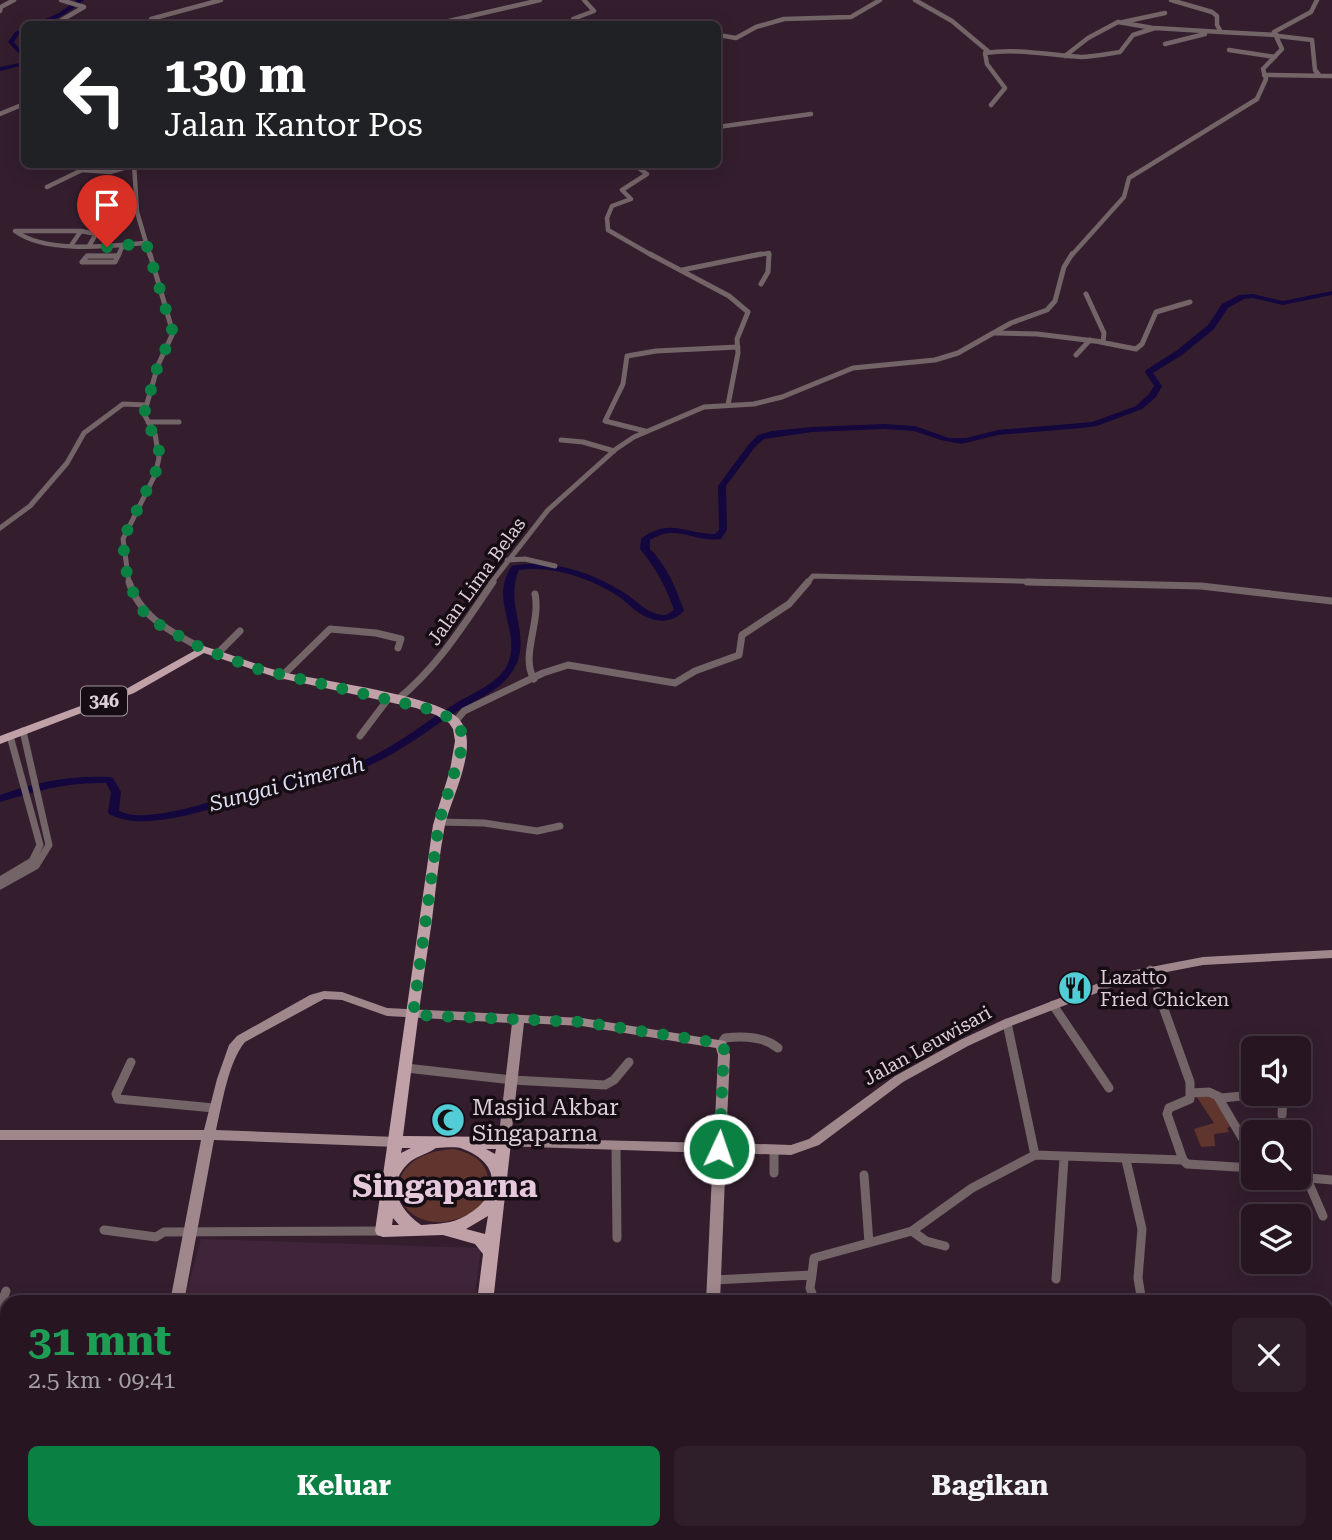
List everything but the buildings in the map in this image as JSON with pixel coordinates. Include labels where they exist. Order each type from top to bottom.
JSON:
[{"type":"main road","points":[[203,649],[282,676],[437,711],[457,725],[461,751],[439,822],[383,1231],[453,1228],[473,1221],[486,1212],[497,1195]]},
{"type":"main road","name":"346","points":[[5,738],[130,691],[203,649]]},
{"type":"main road","name":"Jalan Leuwisari","points":[[504,1143],[774,1151],[799,1149],[814,1142],[899,1079],[1007,1023],[1150,969],[1230,958],[1332,954]]},
{"type":"main road","points":[[179,1295],[193,1232],[206,1135],[235,1044],[314,998],[333,995],[362,1001],[381,1011],[614,1025],[721,1044],[724,1055],[713,1295]]},
{"type":"main road","points":[[486,1295],[519,1019]]},
{"type":"main road","points":[[399,1121],[407,1137],[427,1143]]},
{"type":"main road","points":[[0,1135],[206,1135],[504,1143]]},
{"type":"main road","points":[[391,1175],[406,1157],[427,1143]]},
{"type":"main road","points":[[467,1144],[482,1152],[500,1174]]},
{"type":"main road","points":[[388,1192],[398,1215],[425,1230],[473,1236],[480,1239],[491,1252]]},
{"type":"street","points":[[0,11],[13,0]]},
{"type":"street","points":[[61,0],[81,5],[83,9],[61,21]]},
{"type":"street","points":[[155,21],[221,0]]},
{"type":"street","points":[[515,0],[520,4]]},
{"type":"street","points":[[449,21],[540,0]]},
{"type":"street","points":[[577,21],[573,19],[594,10],[584,0]]},
{"type":"street","points":[[721,36],[736,38],[756,27],[784,19],[851,18],[880,0]]},
{"type":"street","points":[[915,0],[951,19],[989,52]]},
{"type":"street","points":[[1171,0],[1202,6],[1215,13],[1221,32]]},
{"type":"street","points":[[1185,0],[1192,5]]},
{"type":"street","points":[[1229,50],[1275,57],[1282,48],[1274,32],[1311,12],[1317,0]]},
{"type":"street","points":[[1065,56],[1088,38],[1122,22],[1165,13]]},
{"type":"street","points":[[1122,22],[1209,33]]},
{"type":"street","points":[[991,105],[1005,88],[1002,80],[990,71],[983,54],[1035,51],[1087,57],[1120,52],[1133,35],[1157,28]]},
{"type":"street","points":[[1166,44],[1221,32],[1312,40],[1315,70],[1319,75]]},
{"type":"street","name":"Jalan Lima Belas","points":[[360,736],[392,700],[418,683],[443,655],[507,560],[548,510],[614,451],[645,432],[704,408],[754,404],[782,397],[853,368],[935,360],[958,353],[1011,323],[1039,315],[1055,301],[1064,267],[1070,257],[1124,197],[1129,178],[1256,99],[1265,81],[1263,69],[1275,57]]},
{"type":"street","points":[[1264,75],[1332,76]]},
{"type":"street","points":[[0,114],[21,105]]},
{"type":"street","points":[[721,127],[811,114]]},
{"type":"street","points":[[47,187],[82,170],[106,173],[124,168]]},
{"type":"street","points":[[134,168],[137,212],[173,333],[158,365],[146,405],[146,421],[155,434],[159,458],[155,475],[123,539],[125,565],[130,586],[142,610],[161,626],[203,649]]},
{"type":"street","points":[[635,168],[647,174],[622,190],[631,199],[611,206],[607,217],[608,230],[682,270],[746,309],[748,314],[737,339],[728,405]]},
{"type":"street","points":[[100,208],[137,212]]},
{"type":"street","points":[[89,246],[96,234],[81,231],[15,231],[22,237],[89,246],[146,243]]},
{"type":"street","points":[[72,244],[81,231]]},
{"type":"street","points":[[55,242],[62,233]]},
{"type":"street","points":[[111,246],[114,238]]},
{"type":"street","points":[[118,256],[88,256],[82,262],[112,263],[118,256],[123,245]]},
{"type":"street","points":[[682,270],[769,253],[768,272],[761,284]]},
{"type":"street","points":[[1086,294],[1104,333],[1104,341],[1100,342]]},
{"type":"street","points":[[994,333],[1037,334],[1136,349],[1142,344],[1156,312],[1190,302]]},
{"type":"street","points":[[1076,355],[1090,340]]},
{"type":"street","points":[[645,432],[606,421],[623,384],[627,356],[656,351],[738,347]]},
{"type":"street","points":[[0,528],[30,506],[67,463],[84,433],[124,403],[146,405]]},
{"type":"street","points":[[146,421],[179,422]]},
{"type":"street","points":[[561,440],[583,442],[586,446],[614,451]]},
{"type":"street","points":[[507,560],[530,560],[555,566]]},
{"type":"street","points":[[457,725],[464,711],[547,671],[576,664],[665,681],[681,681],[695,671],[739,655],[743,635],[789,604],[813,576],[1201,586],[1332,601]]},
{"type":"street","points":[[534,679],[527,673],[526,662],[537,627],[538,603],[535,594]]},
{"type":"street","points":[[282,676],[330,629],[376,633],[401,639],[398,648]]},
{"type":"street","points":[[217,654],[240,631]]},
{"type":"street","points":[[0,886],[34,869],[49,845],[23,731]]},
{"type":"street","points":[[0,880],[21,870],[37,853],[39,838],[23,779],[5,738]]},
{"type":"street","points":[[27,791],[36,789]]},
{"type":"street","points":[[439,822],[484,823],[537,831],[560,827]]},
{"type":"street","points":[[1150,969],[1192,1093],[1190,1099],[1169,1108],[1167,1114],[1182,1160],[1186,1164],[1241,1167]]},
{"type":"street","points":[[1053,1005],[1109,1088]]},
{"type":"street","points":[[1007,1023],[1035,1155]]},
{"type":"street","points":[[721,1044],[725,1038],[740,1038],[773,1042],[778,1048]]},
{"type":"street","points":[[131,1062],[116,1094],[117,1099],[214,1108]]},
{"type":"street","points":[[406,1068],[512,1080],[605,1085],[614,1080],[629,1062]]},
{"type":"street","points":[[1192,1093],[1209,1092],[1217,1097],[1241,1137]]},
{"type":"street","points":[[1217,1097],[1241,1095]]},
{"type":"street","points":[[1282,1115],[1283,1106]]},
{"type":"street","points":[[616,1147],[617,1238]]},
{"type":"street","points":[[774,1151],[774,1173]]},
{"type":"street","points":[[812,1295],[810,1288],[814,1258],[912,1231],[972,1188],[1035,1155],[1182,1160]]},
{"type":"street","points":[[1056,1279],[1064,1158]]},
{"type":"street","points":[[1126,1160],[1142,1229],[1138,1278],[1141,1295]]},
{"type":"street","points":[[864,1175],[869,1243]]},
{"type":"street","points":[[1311,1179],[1332,1180]]},
{"type":"street","points":[[1309,1190],[1323,1216]]},
{"type":"street","points":[[104,1230],[156,1237],[164,1232],[383,1231]]},
{"type":"street","points":[[912,1231],[926,1241],[945,1246]]},
{"type":"street","points":[[714,1280],[812,1275]]},
{"type":"street","points":[[4,1295],[6,1291]]},
{"type":"shaded area","points":[[1211,1094],[1233,1125],[1227,1128],[1229,1132],[1214,1134],[1215,1146],[1201,1147],[1194,1129],[1214,1123],[1196,1096]]},
{"type":"shaded area","points":[[454,1149],[469,1154],[484,1167],[488,1181],[486,1198],[465,1216],[441,1222],[421,1219],[407,1209],[400,1196],[400,1180],[408,1166],[426,1155]]},
{"type":"shaded area","points":[[201,1239],[481,1248],[475,1295],[186,1295]]},
{"type":"waterway","points":[[44,21],[61,14],[81,0]]},
{"type":"waterway","points":[[21,31],[11,42],[21,54]]},
{"type":"waterway","points":[[0,69],[21,64]]},
{"type":"waterway","name":"Sungai Cimerah","points":[[0,799],[53,783],[109,780],[116,792],[113,812],[127,818],[143,818],[194,809],[363,764],[405,742],[489,688],[507,673],[517,647],[508,594],[509,581],[515,568],[541,566],[583,576],[619,593],[654,617],[673,616],[679,611],[666,577],[645,549],[646,539],[674,529],[718,537],[723,530],[722,486],[761,437],[812,429],[884,427],[915,429],[944,439],[961,441],[998,433],[1094,424],[1131,411],[1146,402],[1158,386],[1149,372],[1179,353],[1211,327],[1225,306],[1242,297],[1253,296],[1283,303],[1332,293]]},
{"type":"place","name":"Lazatto Fried Chicken","points":[[1075,988]]},
{"type":"place","name":"Masjid Akbar Singaparna","points":[[448,1120]]},
{"type":"district","name":"Singaparna","points":[[445,1186]]},
{"type":"route","points":[[107,247],[146,243],[173,328],[172,340],[158,365],[144,414],[159,448],[158,467],[123,539],[130,586],[142,610],[161,626],[203,649],[282,676],[437,711],[453,720],[461,730],[461,751],[439,822],[413,1015],[582,1022],[719,1043],[724,1049],[719,1149]]}]
